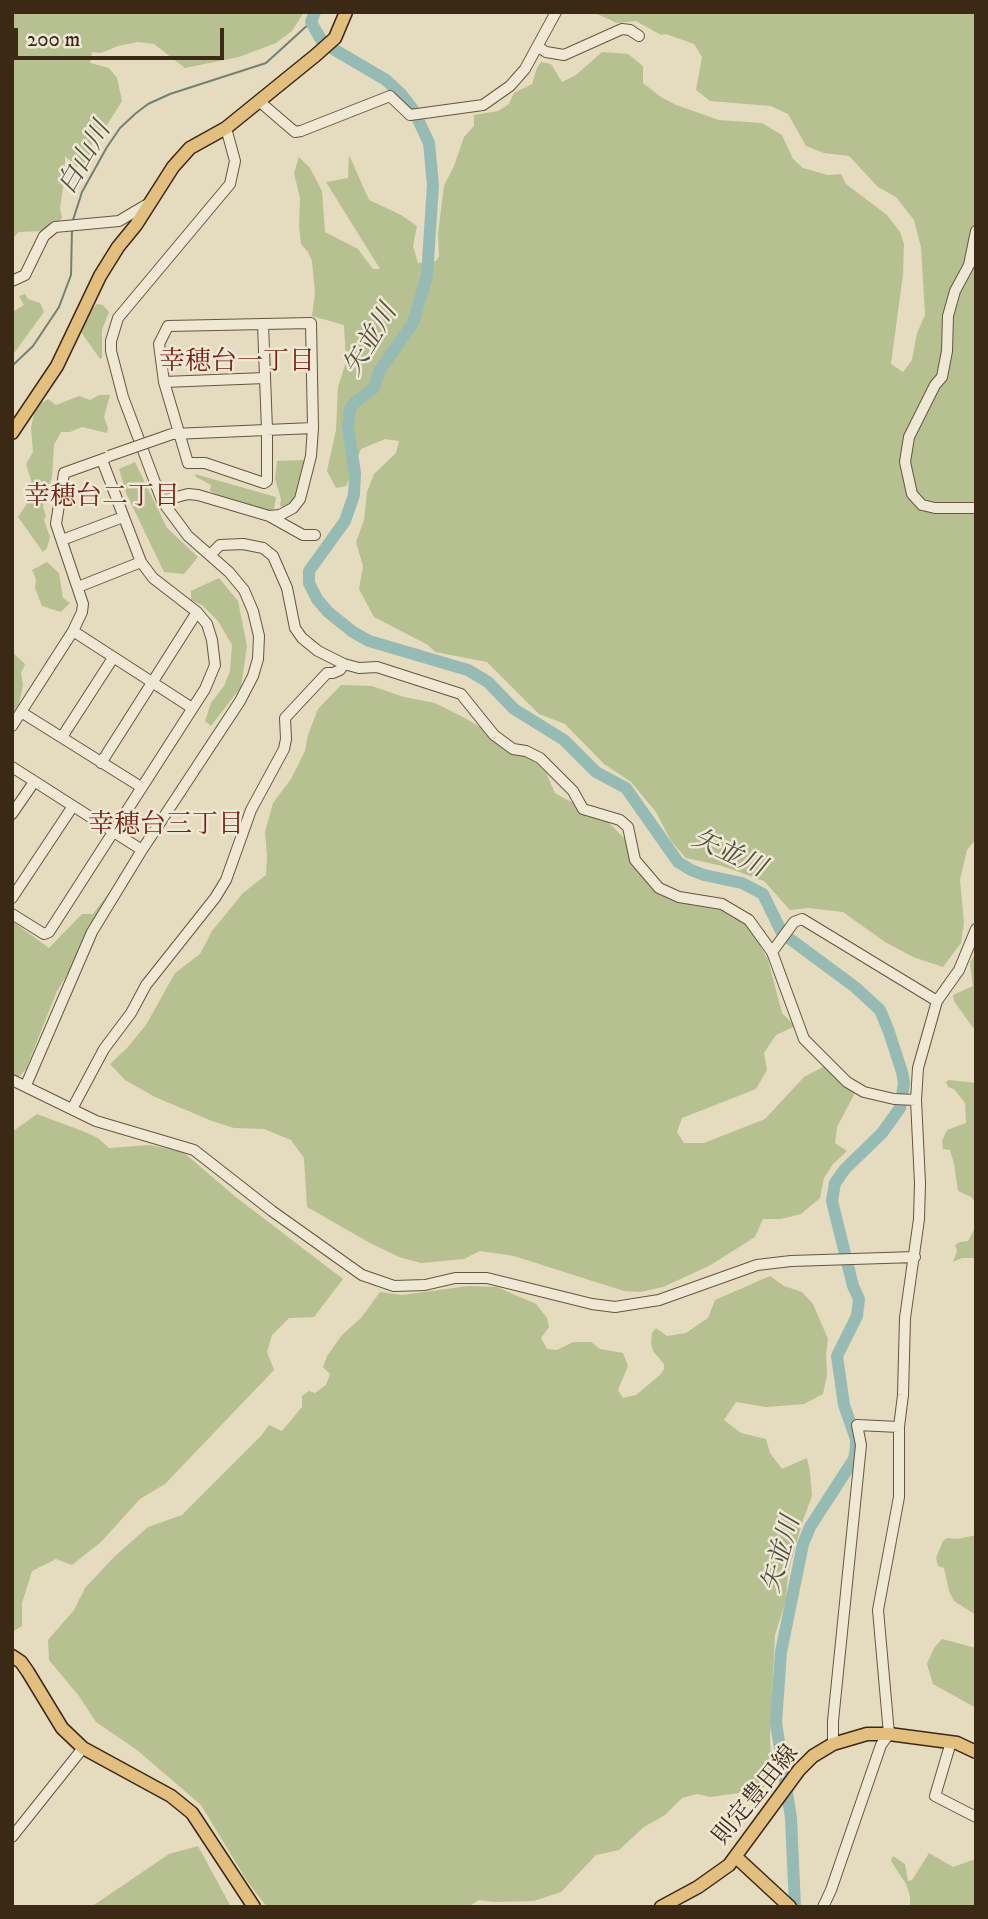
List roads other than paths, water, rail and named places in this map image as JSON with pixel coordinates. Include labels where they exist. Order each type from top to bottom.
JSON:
[{"type":"main road","points":[[12,433],[57,366],[100,276],[118,247],[190,148],[226,128],[316,55],[335,38],[346,12]]},
{"type":"main road","points":[[12,1656],[21,1662],[28,1672],[62,1728],[83,1748],[171,1796],[192,1813],[254,1907]]},
{"type":"main road","name":"則定豊田線","points":[[661,1907],[698,1887],[736,1857],[799,1770],[813,1756],[833,1744],[867,1734],[889,1734],[951,1742],[976,1752]]},
{"type":"main road","points":[[736,1857],[790,1907]]},
{"type":"street","points":[[260,102],[295,131],[390,96],[410,115],[483,105],[510,86],[525,69],[556,12]]},
{"type":"street","points":[[538,47],[564,55],[572,54],[603,36],[622,29],[630,30],[639,36]]},
{"type":"street","points":[[26,1086],[92,932],[142,850],[240,701],[253,676],[258,659],[259,636],[244,590],[211,555],[188,536],[162,501],[113,366],[111,341],[118,318],[131,299],[230,184],[235,161],[226,128]]},
{"type":"street","points":[[12,281],[25,275],[49,231],[65,225],[119,221],[135,213],[153,196]]},
{"type":"street","points":[[976,231],[969,265],[956,291],[948,317],[947,351],[942,377],[935,384],[909,438],[905,465],[912,494],[922,505],[935,508],[976,508]]},
{"type":"street","points":[[263,324],[268,430],[267,481],[261,484],[205,463],[188,463],[176,434],[164,382],[159,344],[168,326],[263,324],[311,323],[311,456],[300,499],[293,508],[280,515],[269,516]]},
{"type":"street","points":[[164,382],[265,378]]},
{"type":"street","points":[[12,726],[80,619],[83,604],[56,524],[64,473],[176,434],[313,428]]},
{"type":"street","points":[[12,914],[44,934],[48,932],[192,708],[213,673],[216,660],[207,624],[197,612],[153,578],[141,562],[123,517],[106,458]]},
{"type":"street","points":[[162,501],[188,494],[198,495],[269,516],[303,535],[315,535]]},
{"type":"street","points":[[62,540],[123,517]]},
{"type":"street","points":[[211,555],[220,545],[243,544],[263,548],[273,556],[287,588],[295,628],[302,638],[318,651],[344,664],[359,668],[377,667],[461,694],[494,735],[513,749],[526,751],[540,758],[573,791],[583,809],[620,820],[628,827],[635,860],[659,888],[679,897],[728,906],[749,920],[772,952],[804,1039],[847,1082],[864,1092],[916,1100]]},
{"type":"street","points":[[78,587],[141,562]]},
{"type":"street","points":[[101,763],[197,612]]},
{"type":"street","points":[[73,631],[192,708]]},
{"type":"street","points":[[62,737],[113,658]]},
{"type":"street","points":[[72,1109],[104,1049],[131,1013],[146,985],[215,898],[226,880],[251,810],[284,749],[285,718],[327,673],[340,670],[344,664]]},
{"type":"street","points":[[21,712],[141,787]]},
{"type":"street","points":[[12,767],[142,850]]},
{"type":"street","points":[[12,814],[34,782]]},
{"type":"street","points":[[12,898],[73,806]]},
{"type":"street","points":[[772,952],[794,922],[802,919],[937,1001]]},
{"type":"street","points":[[823,1907],[881,1745],[889,1734],[878,1610],[899,1497],[899,1427],[903,1395],[905,1318],[915,1257],[920,1183],[916,1100],[918,1068],[937,1001],[959,970],[976,929]]},
{"type":"street","points":[[12,1080],[96,1121],[194,1150],[272,1211],[362,1275],[394,1286],[425,1285],[455,1278],[487,1279],[615,1307],[659,1300],[757,1265],[831,1259],[915,1257]]},
{"type":"street","points":[[833,1744],[833,1721],[861,1445],[857,1425],[899,1427]]},
{"type":"street","points":[[951,1742],[935,1796],[976,1817]]},
{"type":"street","points":[[12,1837],[83,1748]]},
{"type":"waterway","name":"矢並川","points":[[315,12],[311,22],[323,43],[386,80],[414,111],[429,143],[433,185],[427,276],[413,323],[380,370],[373,389],[350,409],[348,428],[355,473],[354,495],[345,521],[309,571],[309,583],[317,599],[328,612],[369,641],[468,670],[488,682],[514,709],[564,740],[596,772],[626,788],[678,862],[704,875],[742,883],[763,894],[782,933],[855,987],[880,1010],[902,1072],[904,1083],[900,1108],[882,1133],[845,1169],[835,1183],[832,1201],[853,1286],[859,1299],[857,1316],[837,1356],[844,1405],[856,1439],[856,1448],[854,1459],[810,1527],[803,1544],[781,1652],[776,1723],[791,1818],[795,1907]]},
{"type":"waterway","name":"白山川","points":[[73,220],[82,192],[107,147],[120,128],[135,114],[148,104],[170,94],[266,63],[311,22]]},
{"type":"waterway","name":"白山川","points":[[12,366],[33,346],[59,307],[71,275],[72,229]]},
{"type":"district","name":"幸穂台一丁目","points":[[237,364]]},
{"type":"district","name":"幸穂台二丁目","points":[[102,499]]},
{"type":"district","name":"幸穂台三丁目","points":[[166,827]]}]
